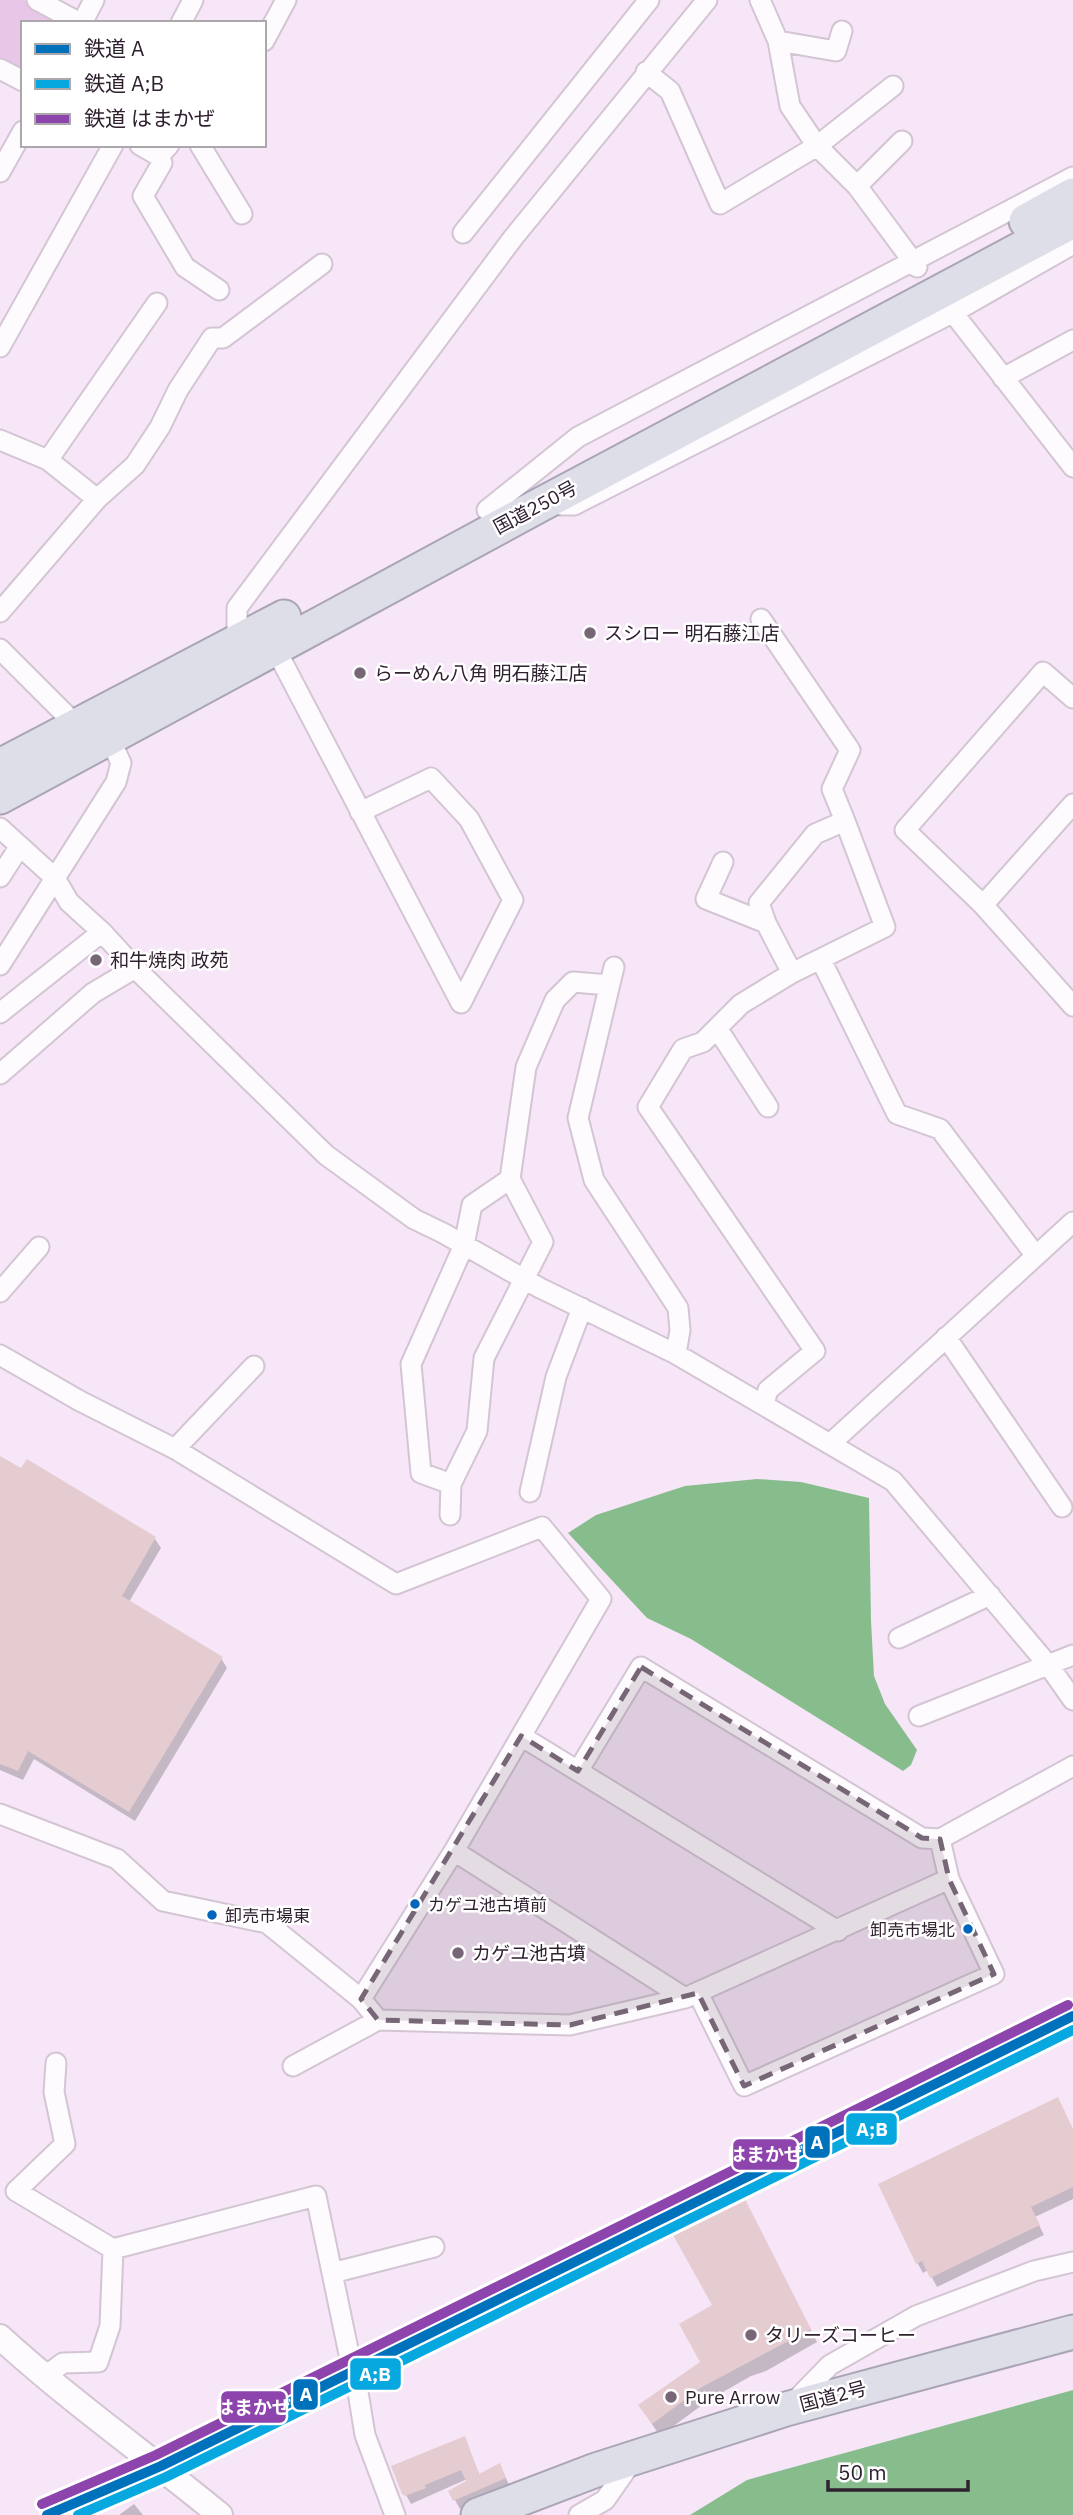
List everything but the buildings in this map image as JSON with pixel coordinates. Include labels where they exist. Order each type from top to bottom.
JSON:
[{"type":"highway","name":"国道250号","points":[[0,797],[538,506],[1031,231],[1073,195]]},
{"type":"highway","name":"国道250号","points":[[0,766],[487,510],[1031,231],[1073,221]]},
{"type":"highway","name":"国道2号","points":[[478,2515],[596,2470],[786,2409],[1073,2332]]},
{"type":"street","points":[[37,0],[77,21]]},
{"type":"street","points":[[82,21],[94,0]]},
{"type":"street","points":[[182,21],[193,0]]},
{"type":"street","points":[[266,37],[286,0]]},
{"type":"street","points":[[463,233],[649,0]]},
{"type":"street","points":[[237,642],[237,608],[513,238],[707,0]]},
{"type":"street","points":[[760,0],[778,41],[790,106],[817,146],[857,186],[915,264]]},
{"type":"street","points":[[778,41],[836,51],[842,31]]},
{"type":"street","points":[[0,69],[21,80]]},
{"type":"street","points":[[646,72],[670,91],[720,205],[817,146],[893,86]]},
{"type":"street","points":[[0,172],[21,135]]},
{"type":"street","points":[[857,186],[902,141]]},
{"type":"street","points":[[0,347],[112,147]]},
{"type":"street","points":[[201,147],[242,214]]},
{"type":"street","points":[[164,150],[162,163],[143,196],[185,267],[219,290]]},
{"type":"street","points":[[487,510],[578,437],[915,264],[1073,177]]},
{"type":"street","points":[[538,506],[575,505],[1073,244]]},
{"type":"street","points":[[0,611],[97,499],[135,465],[160,427],[178,390],[212,338],[223,338],[322,264]]},
{"type":"street","points":[[48,460],[157,303]]},
{"type":"street","points":[[951,308],[1073,467]]},
{"type":"street","points":[[1003,378],[1073,340]]},
{"type":"street","points":[[0,440],[48,460],[97,499]]},
{"type":"street","points":[[761,619],[850,750],[832,789],[885,927],[792,973],[741,1004],[703,1042],[683,1049],[648,1107],[815,1351],[768,1390],[764,1404]]},
{"type":"street","points":[[275,648],[359,812],[461,1003],[513,900],[469,819],[431,778],[359,812]]},
{"type":"street","points":[[0,649],[76,725]]},
{"type":"street","points":[[1073,698],[1043,672],[905,830],[983,905],[1073,1006]]},
{"type":"street","points":[[0,965],[116,782],[121,763],[110,739]]},
{"type":"street","points":[[983,905],[1073,804]]},
{"type":"street","points":[[792,973],[766,923],[759,903],[815,834],[845,821]]},
{"type":"street","points":[[0,828],[55,878],[69,902],[326,1155],[415,1219],[525,1279],[676,1354],[893,1481],[1049,1665],[1073,1700]]},
{"type":"street","points":[[0,877],[20,846]]},
{"type":"street","points":[[723,862],[706,899],[766,923]]},
{"type":"street","points":[[0,1013],[102,932]]},
{"type":"street","points":[[821,960],[897,1114],[940,1129],[1036,1256]]},
{"type":"street","points":[[0,1074],[93,993],[135,968]]},
{"type":"street","points":[[450,1515],[451,1484],[477,1431],[484,1358],[542,1242],[510,1179],[526,1067],[555,1000],[573,982],[611,976],[578,1118],[594,1180],[678,1308],[680,1330],[676,1354]]},
{"type":"street","points":[[717,1028],[768,1107]]},
{"type":"street","points":[[451,1484],[421,1474],[411,1364],[464,1245],[472,1205],[510,1179]]},
{"type":"street","points":[[831,1443],[1073,1222]]},
{"type":"street","points":[[0,1292],[39,1247]]},
{"type":"street","points":[[530,1492],[556,1377],[582,1308]]},
{"type":"street","points":[[946,1338],[1062,1507]]},
{"type":"street","points":[[0,1355],[80,1401],[175,1449],[396,1584],[542,1527],[601,1599],[454,1851],[361,1999]]},
{"type":"street","points":[[175,1449],[254,1366]]},
{"type":"street","points":[[899,1638],[990,1595]]},
{"type":"street","points":[[919,1716],[1073,1655]]},
{"type":"street","points":[[578,1771],[641,1667],[922,1838],[940,1839],[1073,1766]]},
{"type":"street","points":[[521,1736],[838,1931]]},
{"type":"street","points":[[0,1814],[117,1860],[163,1901],[267,1923],[361,1999],[379,2020]]},
{"type":"street","points":[[454,1851],[692,1996],[744,2086],[994,1974],[949,1880],[940,1839]]},
{"type":"street","points":[[292,2066],[379,2020],[570,2025],[692,1996],[949,1880]]},
{"type":"street","points":[[56,2063],[54,2092],[65,2144],[16,2190],[113,2249],[316,2196],[349,2354]]},
{"type":"street","points":[[332,2273],[434,2247]]},
{"type":"street","points":[[44,2377],[64,2363],[99,2362],[110,2326],[113,2249]]},
{"type":"street","points":[[786,2409],[830,2365],[916,2316],[1034,2271],[1073,2262]]},
{"type":"street","points":[[0,2337],[44,2377],[161,2466],[220,2515]]},
{"type":"street","points":[[358,2392],[365,2435],[395,2515]]},
{"type":"street","points":[[579,2515],[606,2500],[634,2460]]},
{"type":"highlighted area","points":[[641,1667],[922,1838],[940,1839],[949,1879],[994,1974],[744,2086],[698,1993],[570,2025],[378,2020],[361,1999],[521,1736],[578,1771]]},
{"type":"shaded area","points":[[0,0],[24,0],[61,21],[21,21],[21,71],[0,60]]},
{"type":"shaded area","points":[[757,1479],[801,1482],[869,1498],[874,1676],[885,1704],[917,1750],[911,1765],[903,1771],[691,1639],[647,1618],[568,1533],[596,1515],[685,1486]]},
{"type":"shaded area","points":[[1073,2390],[1073,2515],[690,2515],[747,2480]]},
{"type":"rail line","name":"はまかぜ","points":[[42,2504],[156,2455],[1068,2005]]},
{"type":"rail line","name":"A","points":[[47,2515],[161,2466],[1073,2016]]},
{"type":"rail line","name":"A;B","points":[[78,2515],[166,2477],[1073,2030]]},
{"type":"place","name":"スシロー 明石藤江店","points":[[590,633]]},
{"type":"place","name":"らーめん八角 明石藤江店","points":[[360,673]]},
{"type":"place","name":"和牛焼肉 政苑","points":[[96,960]]},
{"type":"place","name":"カゲユ池古墳前","points":[[415,1904]]},
{"type":"place","name":"卸売市場東","points":[[212,1915]]},
{"type":"place","name":"卸売市場北","points":[[968,1929]]},
{"type":"place","name":"カゲユ池古墳","points":[[458,1953]]},
{"type":"place","name":"タリーズコーヒー","points":[[751,2335]]},
{"type":"place","name":"Pure Arrow","points":[[671,2397]]}]
